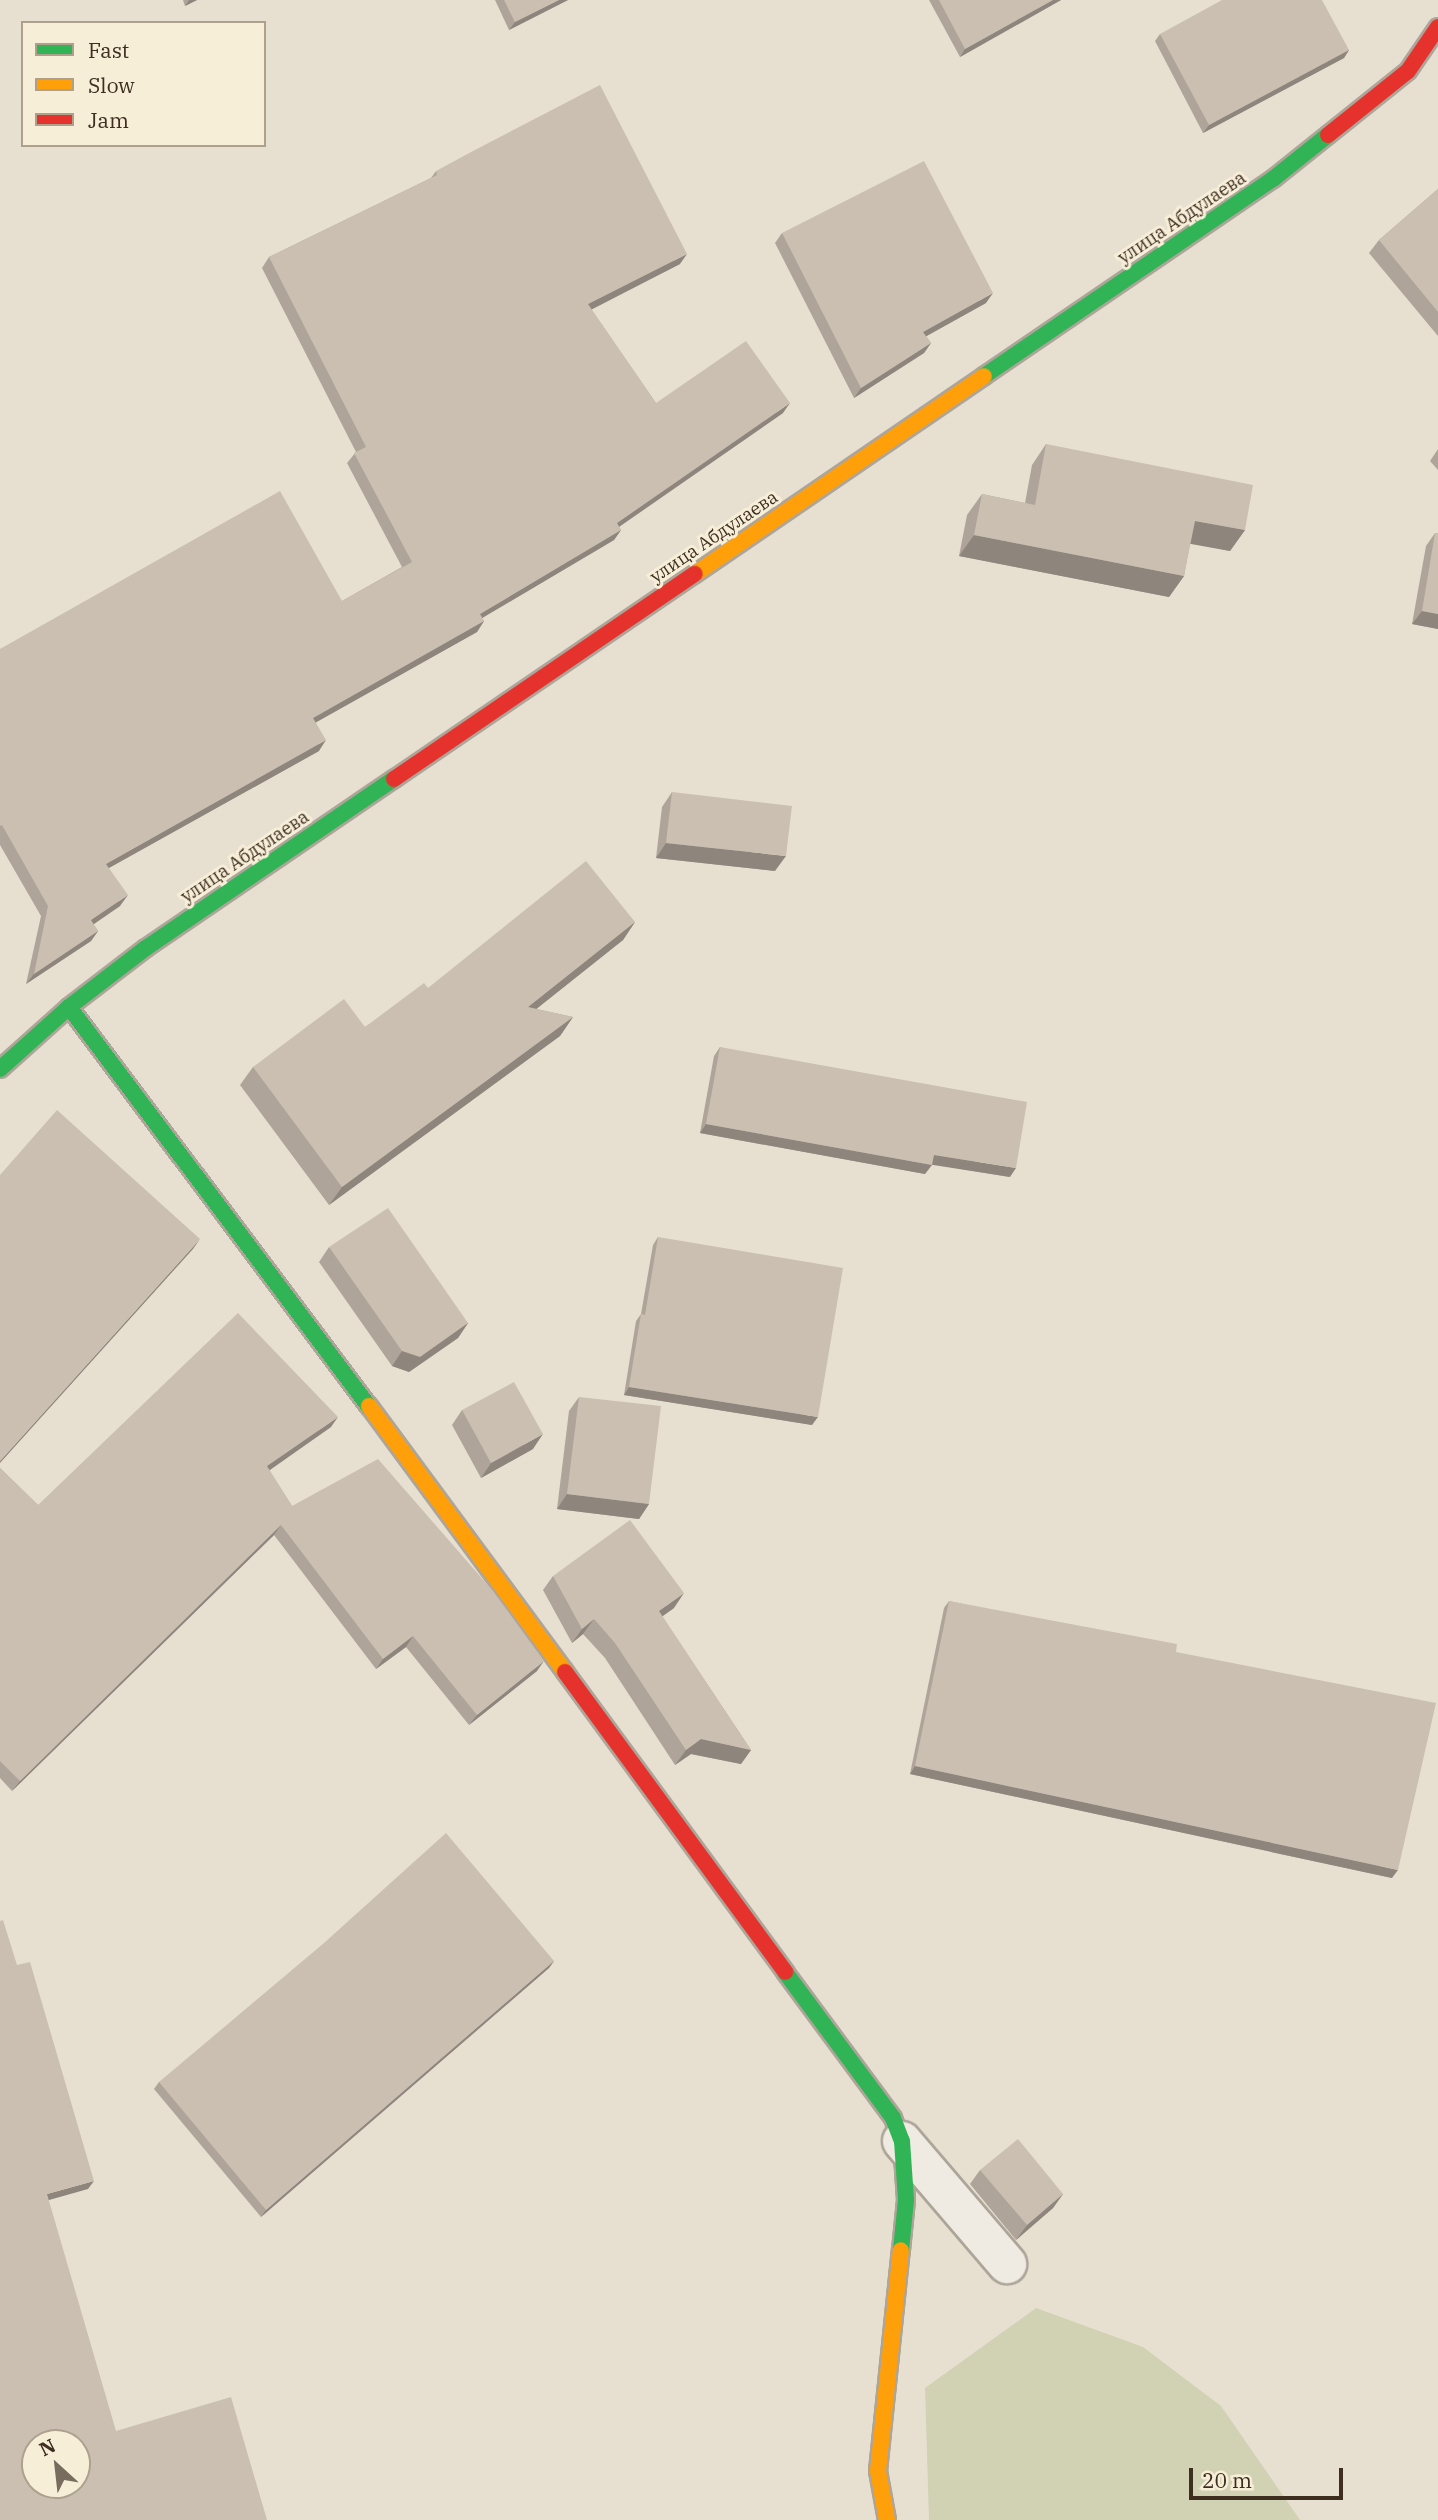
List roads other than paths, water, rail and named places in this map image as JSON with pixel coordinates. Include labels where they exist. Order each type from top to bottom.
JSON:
[{"type":"street","name":"улица Абдулаева","points":[[0,1069],[69,1007],[146,948],[1273,179],[1408,71],[1438,27]]},
{"type":"street","points":[[69,1007],[397,1443],[893,2118],[902,2141],[906,2200],[878,2471],[887,2520]]},
{"type":"street","points":[[902,2141],[1007,2264]]}]
